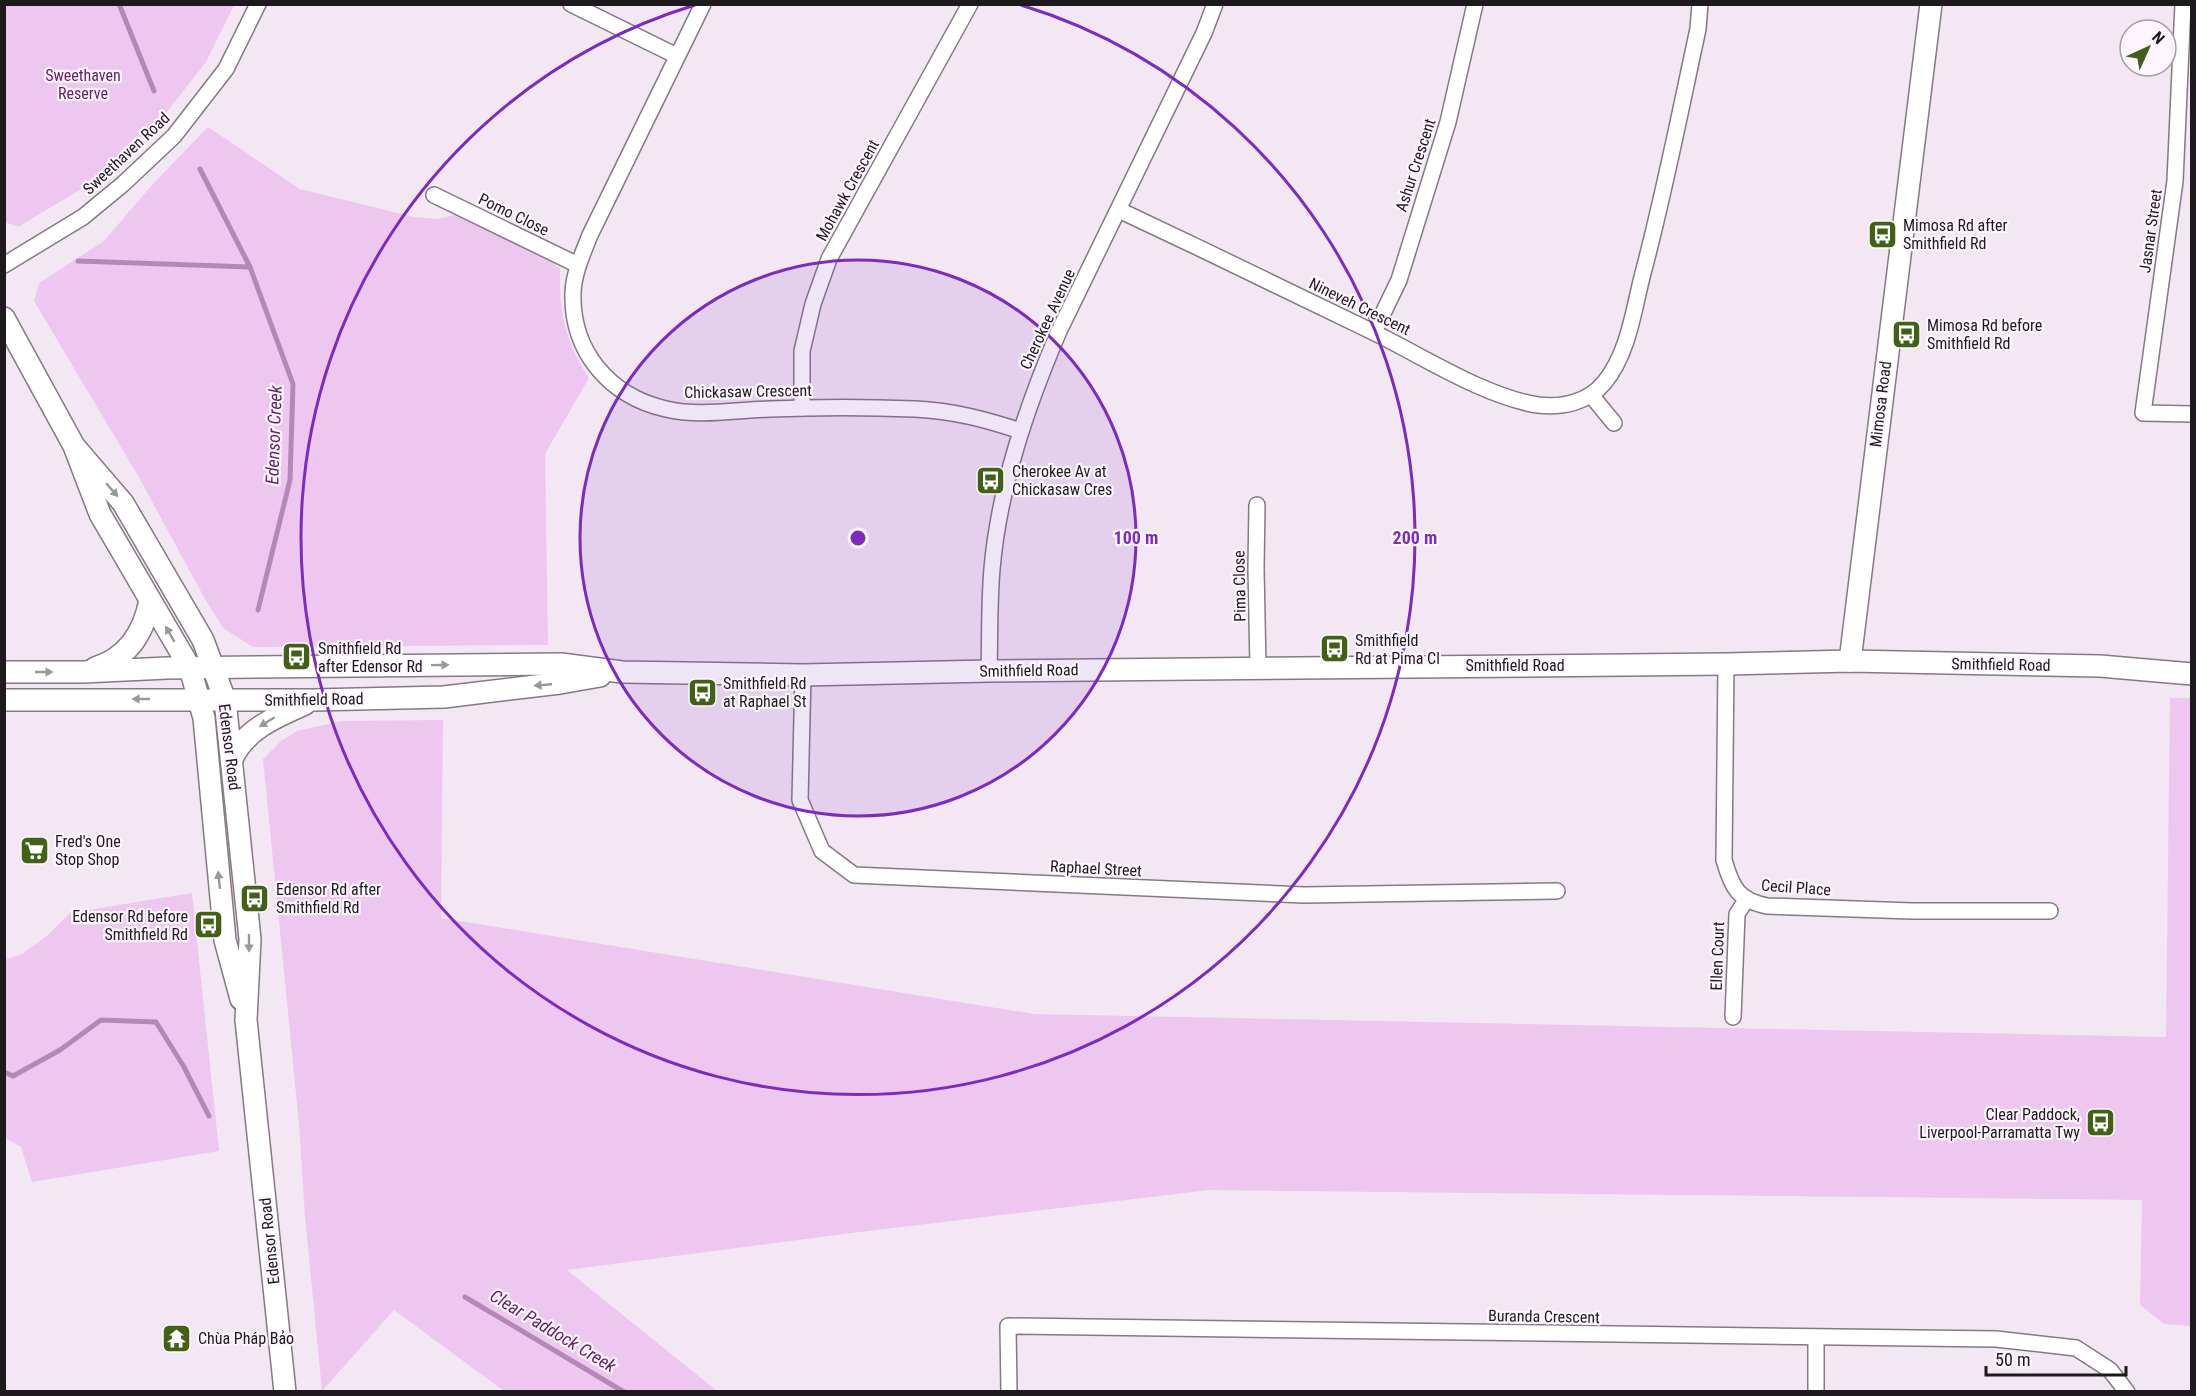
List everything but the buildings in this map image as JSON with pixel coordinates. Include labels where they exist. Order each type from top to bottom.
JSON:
[{"type":"main road","name":"Mimosa Road","points":[[1850,661],[1931,4]]},
{"type":"main road","name":"Edensor Road","points":[[4,318],[74,446],[100,514],[190,668],[204,718],[225,940],[246,1020],[285,1392]]},
{"type":"main road","name":"Edensor Road","points":[[74,446],[123,503],[203,640],[225,700],[250,939],[246,1020]]},
{"type":"main road","points":[[83,672],[107,664],[128,649],[137,638],[147,617],[150,600]]},
{"type":"main road","name":"Smithfield Road","points":[[4,672],[561,664],[622,672],[803,675],[989,670],[1850,661],[2100,666],[2192,674]]},
{"type":"main road","name":"Smithfield Road","points":[[4,700],[314,700],[454,696],[560,683],[622,672]]},
{"type":"main road","points":[[232,759],[241,743],[260,726],[314,700]]},
{"type":"street","name":"Sweethaven Road","points":[[4,264],[83,217],[123,184],[174,136],[226,69],[258,4]]},
{"type":"street","points":[[571,4],[678,56]]},
{"type":"street","name":"Chickasaw Crescent","points":[[703,4],[590,235],[578,265],[573,292],[578,331],[595,368],[617,388],[666,409],[693,412],[802,408],[916,409],[974,416],[1021,431]]},
{"type":"street","name":"Mohawk Crescent","points":[[802,408],[802,351],[813,304],[829,259],[970,4]]},
{"type":"street","name":"Cherokee Avenue","points":[[989,670],[992,570],[1002,506],[1021,431],[1059,331],[1204,33],[1215,4]]},
{"type":"street","name":"Ashur Crescent","points":[[1374,332],[1399,280],[1448,122],[1475,4]]},
{"type":"street","points":[[1614,423],[1591,395],[1609,375],[1626,339],[1660,210],[1698,29],[1700,4]]},
{"type":"street","name":"Jasnar Street","points":[[2183,4],[2175,181],[2143,413],[2192,414]]},
{"type":"street","name":"Pomo Close","points":[[434,195],[578,265]]},
{"type":"street","name":"Nineveh Crescent","points":[[1119,210],[1512,400],[1541,405],[1573,404],[1591,395]]},
{"type":"street","name":"Pima Close","points":[[1257,505],[1258,667]]},
{"type":"street","name":"Cecil Place","points":[[1726,664],[1724,860],[1730,881],[1736,891],[1746,900],[1767,906],[2050,911]]},
{"type":"street","name":"Raphael Street","points":[[803,675],[800,801],[822,851],[854,875],[1304,895],[1557,891]]},
{"type":"street","name":"Ellen Court","points":[[1733,1017],[1737,915],[1746,900]]},
{"type":"street","name":"Buranda Crescent","points":[[1009,1392],[1008,1326],[1996,1339],[2076,1348],[2110,1370],[2127,1392]]},
{"type":"street","points":[[1816,1338],[1816,1392]]},
{"type":"green space","name":"Sweethaven Reserve","points":[[4,5],[234,5],[206,62],[166,113],[100,178],[18,227],[5,222]]},
{"type":"green space","points":[[208,127],[300,189],[414,217],[438,219],[459,214],[553,263],[560,269],[562,313],[565,326],[574,352],[589,378],[545,454],[548,645],[253,647],[223,628],[137,474],[34,301],[39,283],[104,241],[151,186]]},
{"type":"green space","points":[[2170,698],[2192,698],[2191,1326],[2164,1324],[2140,1305],[2142,1200],[1209,1190],[567,1270],[717,1391],[504,1391],[394,1310],[322,1391],[305,1216],[299,1124],[263,759],[280,742],[297,731],[341,721],[443,720],[441,918],[1034,1014],[2166,1037]]},
{"type":"green space","points":[[192,893],[219,1151],[32,1182],[21,1147],[5,1138],[5,960],[22,954],[48,935],[70,913]]},
{"type":"waterway","name":"Edensor Creek","points":[[119,4],[154,91]]},
{"type":"waterway","name":"Edensor Creek","points":[[200,169],[250,267],[293,384],[290,480],[258,610]]},
{"type":"waterway","points":[[78,261],[250,267]]},
{"type":"waterway","points":[[4,1072],[13,1076],[60,1050],[101,1020],[156,1022],[184,1067],[209,1116]]},
{"type":"waterway","name":"Clear Paddock Creek","points":[[465,1297],[624,1392]]},
{"type":"place","name":"Mimosa Rd after Smithfield Rd","points":[[1882,234]]},
{"type":"place","name":"Mimosa Rd before Smithfield Rd","points":[[1906,334]]},
{"type":"place","name":"Cherokee Av at Chickasaw Cres","points":[[991,480]]},
{"type":"place","name":"Smithfield Rd at Pima Cl","points":[[1334,649]]},
{"type":"place","name":"Smithfield Rd after Edensor Rd","points":[[297,657]]},
{"type":"place","name":"Smithfield Rd at Raphael St","points":[[702,692]]},
{"type":"place","name":"Fred's One Stop Shop","points":[[34,850]]},
{"type":"place","name":"Edensor Rd after Smithfield Rd","points":[[255,898]]},
{"type":"place","name":"Edensor Rd before Smithfield Rd","points":[[209,925]]},
{"type":"place","name":"Clear Paddock, Liverpool-Parramatta Twy","points":[[2101,1123]]},
{"type":"place","name":"Chùa Pháp Bảo","points":[[177,1338]]}]
